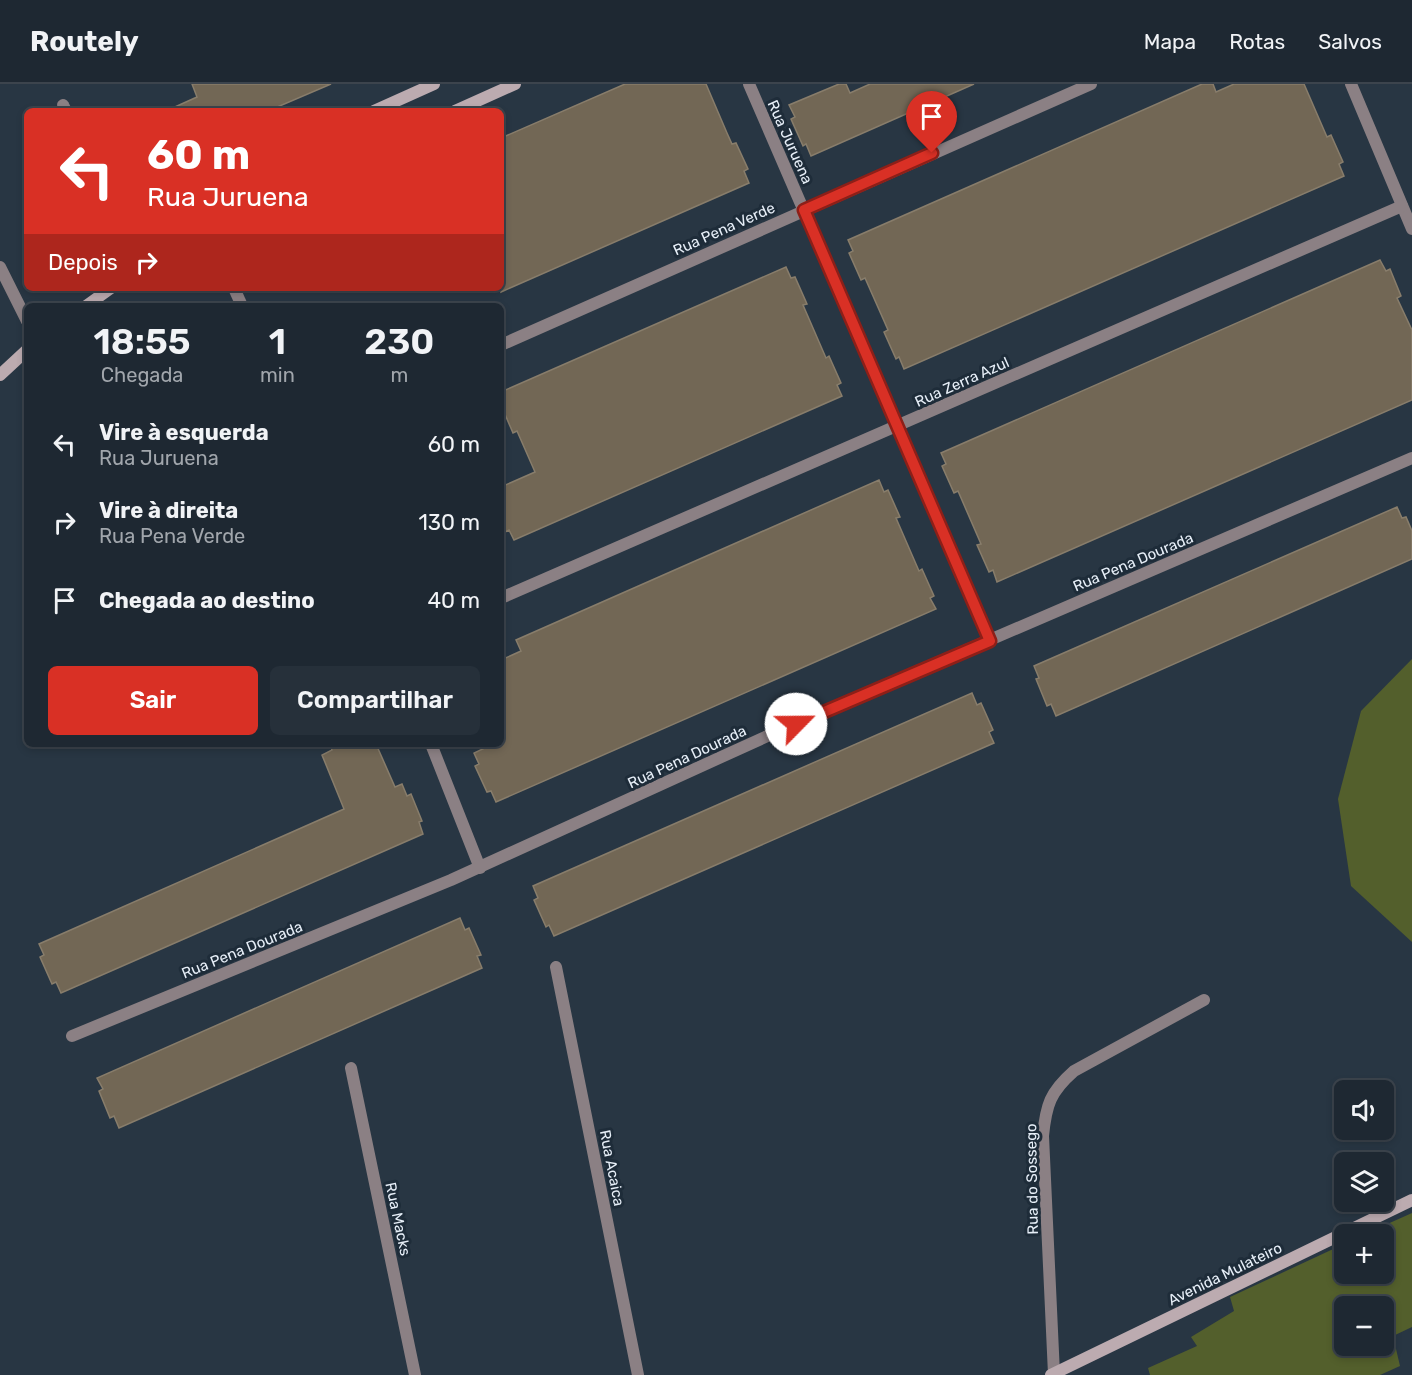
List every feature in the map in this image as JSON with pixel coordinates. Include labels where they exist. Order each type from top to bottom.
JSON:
[{"type":"street","points":[[381,108],[434,84]]},
{"type":"street","points":[[462,108],[515,84]]},
{"type":"street","name":"Rua Juruena","points":[[749,84],[990,641]]},
{"type":"street","name":"Rua Pena Verde","points":[[504,344],[1091,84]]},
{"type":"street","points":[[1351,84],[1412,229]]},
{"type":"street","name":"Rua Zerra Azul","points":[[504,597],[1402,206]]},
{"type":"street","points":[[0,267],[24,315]]},
{"type":"street","points":[[90,303],[107,291]]},
{"type":"street","points":[[0,375],[24,353]]},
{"type":"street","name":"Rua Pena Dourada","points":[[72,1036],[480,868],[774,734],[1412,458]]},
{"type":"street","points":[[432,747],[480,868]]},
{"type":"street","name":"Rua Acaica","points":[[556,967],[638,1375]]},
{"type":"street","name":"Rua do Sossego","points":[[1053,1374],[1043,1136],[1046,1110],[1057,1086],[1074,1071],[1204,1000]]},
{"type":"street","name":"Rua Macks","points":[[351,1068],[415,1375]]},
{"type":"street","name":"Avenida Mulateiro","points":[[1053,1374],[1412,1200]]},
{"type":"green space","points":[[1412,659],[1412,942],[1351,886],[1338,799],[1361,711]]},
{"type":"green space","points":[[1412,1213],[1412,1327],[1394,1336],[1394,1296],[1334,1296],[1334,1356],[1394,1356],[1394,1340],[1400,1366],[1380,1375],[1150,1375],[1148,1368],[1197,1346],[1191,1337],[1234,1311],[1230,1297],[1334,1249],[1334,1284],[1394,1284],[1394,1224],[1387,1224]]},
{"type":"building","points":[[192,84],[331,84],[275,108],[173,108],[197,97]]},
{"type":"building","points":[[625,84],[706,84],[732,144],[736,143],[748,169],[744,171],[749,183],[504,291],[504,137]]},
{"type":"building","points":[[839,84],[846,84],[850,93],[870,84],[974,84],[811,156],[806,144],[803,146],[791,119],[795,117],[789,105]]},
{"type":"building","points":[[1202,84],[1213,84],[1216,92],[1234,84],[1304,84],[1327,137],[1331,135],[1343,162],[1339,164],[1344,176],[904,369],[899,357],[896,359],[884,332],[888,330],[865,278],[861,280],[849,253],[853,251],[848,240]]},
{"type":"building","points":[[1380,260],[1386,271],[1390,269],[1401,296],[1397,298],[1412,330],[1412,400],[997,582],[993,570],[989,572],[977,545],[981,544],[958,491],[954,493],[942,466],[946,464],[941,453]]},
{"type":"building","points":[[786,267],[791,278],[795,277],[807,304],[803,305],[826,358],[829,356],[841,383],[837,385],[842,396],[514,540],[509,530],[504,532],[504,486],[535,472],[517,431],[513,433],[504,412],[504,391]]},
{"type":"building","points":[[879,480],[884,492],[888,490],[900,517],[896,518],[919,571],[922,569],[934,596],[930,598],[936,609],[496,802],[491,791],[487,792],[475,766],[479,764],[474,753],[487,747],[504,747],[504,659],[521,651],[516,640]]},
{"type":"building","points":[[1397,507],[1402,518],[1406,517],[1412,531],[1412,559],[1056,716],[1051,704],[1047,706],[1036,679],[1039,678],[1034,666]]},
{"type":"building","points":[[972,693],[977,705],[981,703],[993,730],[989,732],[994,743],[554,936],[549,925],[546,927],[534,900],[538,898],[533,886]]},
{"type":"building","points":[[330,747],[377,747],[395,787],[402,784],[407,796],[411,794],[422,821],[419,822],[423,834],[61,993],[56,982],[52,984],[40,957],[44,955],[39,944],[344,809],[322,755],[332,750]]},
{"type":"building","points":[[460,918],[465,930],[469,928],[481,955],[477,956],[482,968],[119,1128],[114,1116],[110,1118],[99,1091],[103,1089],[97,1078]]},
{"type":"route","points":[[796,724],[990,641],[804,210],[932,153]]}]
